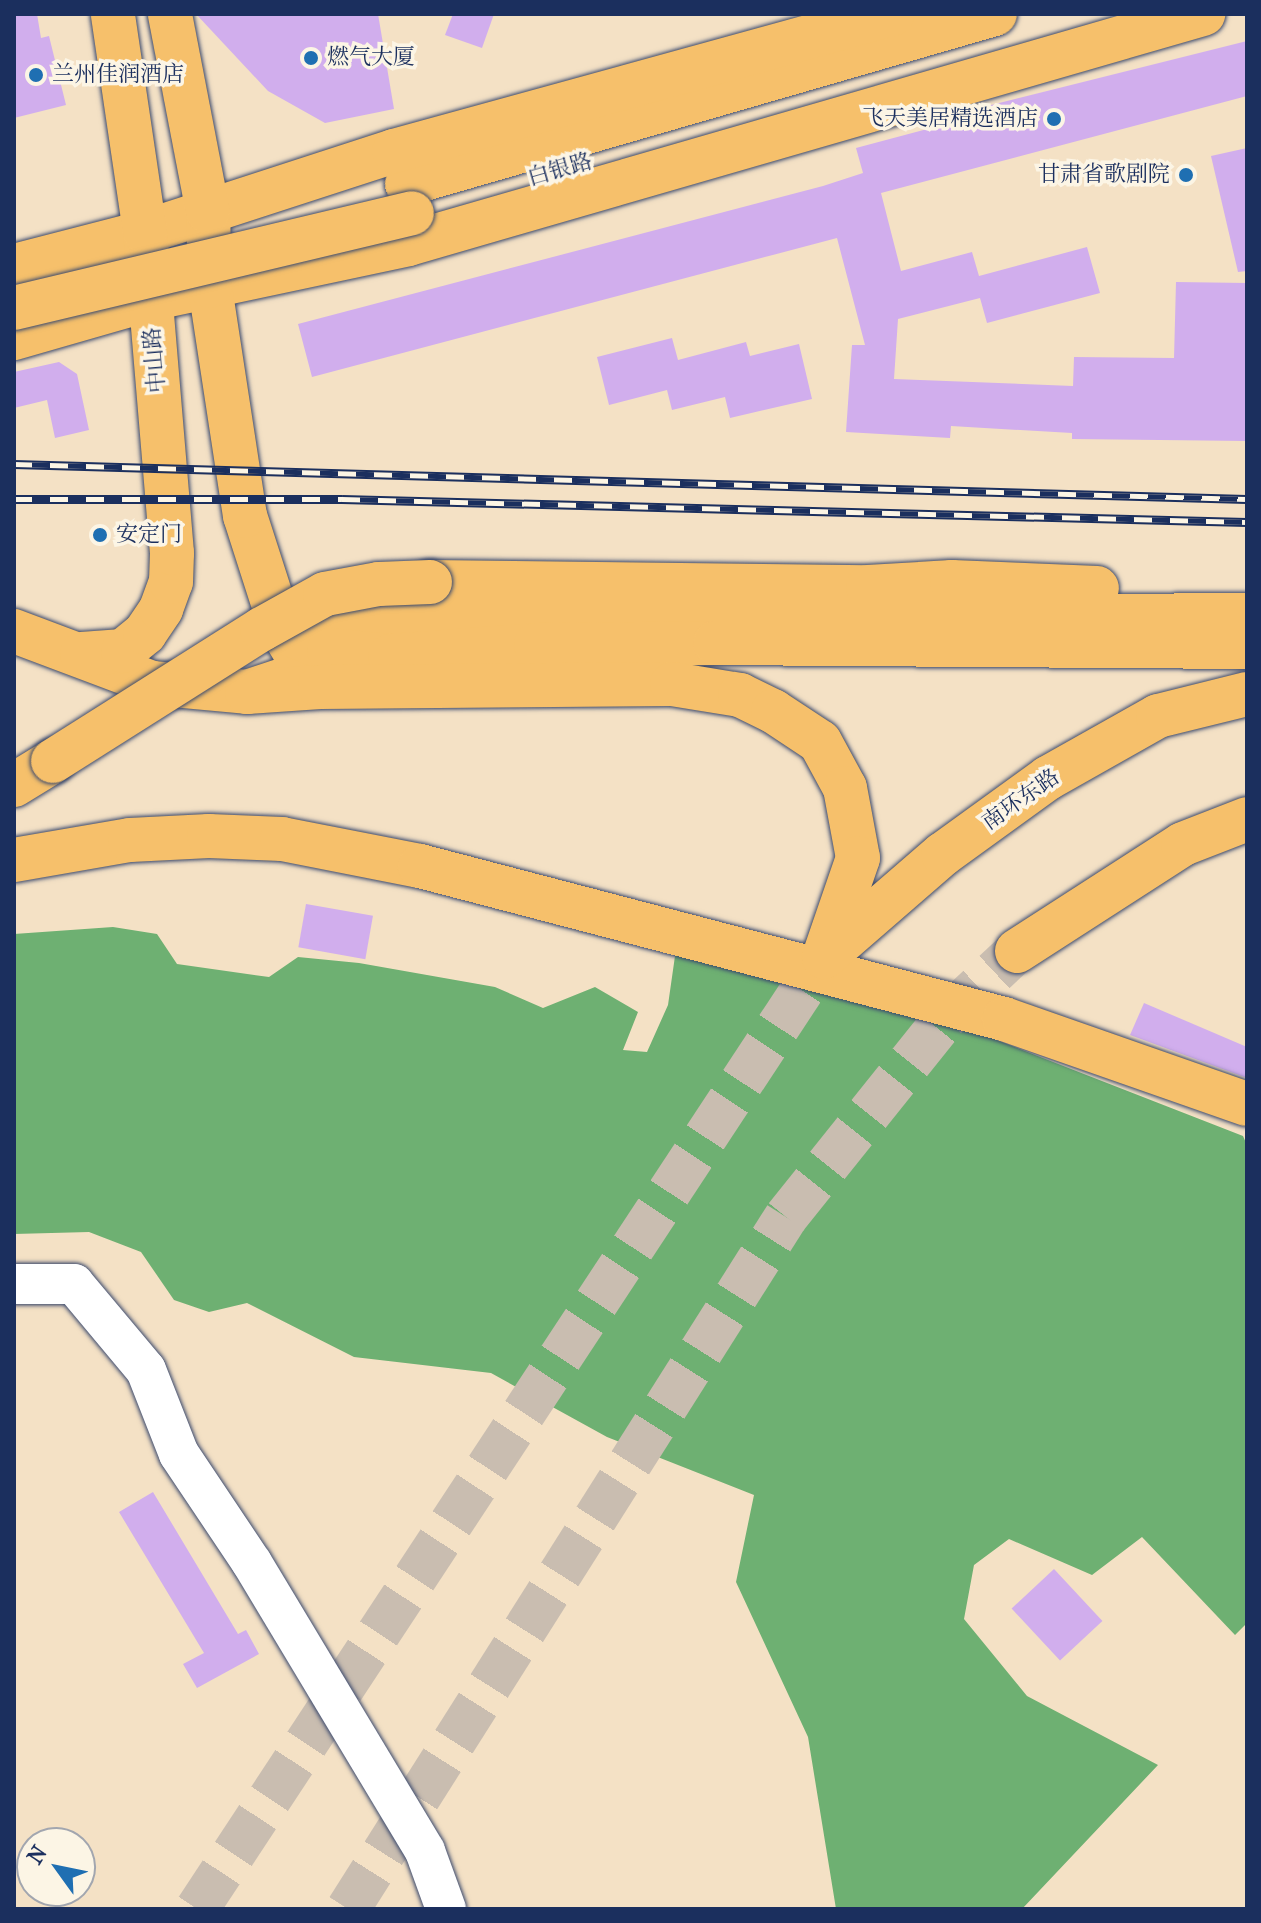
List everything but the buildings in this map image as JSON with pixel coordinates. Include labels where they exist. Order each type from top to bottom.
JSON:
[{"type":"main road","name":"中山路","points":[[82,654],[123,651],[145,633],[161,609],[171,582],[172,553],[145,232],[113,14]]},
{"type":"main road","points":[[14,631],[82,654],[152,683],[247,692],[295,676],[302,664],[282,631],[245,516],[210,286],[208,212],[170,14]]},
{"type":"main road","points":[[14,266],[145,232],[394,151],[892,14]]},
{"type":"main road","name":"白银路","points":[[14,285],[407,184],[995,14]]},
{"type":"main road","name":"白银路","points":[[14,308],[412,213],[1102,14]]},
{"type":"main road","points":[[14,338],[150,299],[408,244],[1203,14]]},
{"type":"main road","points":[[14,785],[262,629],[325,594],[379,584],[868,587],[952,582],[1118,589],[1247,600]]},
{"type":"main road","points":[[282,631],[324,621],[1247,615]]},
{"type":"main road","points":[[282,631],[329,650],[390,656],[536,645],[715,643],[1247,647]]},
{"type":"main road","name":"南环东路","points":[[247,692],[320,687],[672,684],[740,695],[773,711],[820,742],[845,788],[858,858],[824,957],[943,854],[1048,778],[1158,716],[1247,694]]},
{"type":"main road","points":[[1017,951],[1183,844],[1247,819]]},
{"type":"main road","points":[[14,860],[130,840],[209,836],[282,839],[420,866],[1004,1019],[1247,1104]]},
{"type":"street","points":[[14,1284],[74,1284],[146,1370],[179,1454],[252,1563],[425,1851],[446,1909]]},
{"type":"green space","points":[[113,927],[157,934],[177,964],[269,977],[298,957],[359,963],[495,987],[543,1008],[595,987],[638,1012],[623,1050],[647,1052],[668,1005],[676,949],[971,1030],[1243,1136],[1247,1145],[1247,1623],[1235,1635],[1142,1537],[1092,1575],[1009,1539],[974,1565],[964,1619],[1027,1696],[1158,1765],[1022,1909],[836,1909],[808,1737],[736,1582],[754,1495],[607,1437],[491,1373],[354,1357],[247,1303],[209,1312],[174,1300],[141,1252],[89,1232],[14,1234],[14,934]]},
{"type":"tunnel","points":[[348,1909],[786,1217],[946,1017],[1017,951]]},
{"type":"tunnel","points":[[197,1909],[824,957]]},
{"type":"railway","points":[[14,464],[1247,499]]},
{"type":"railway","points":[[14,499],[342,499],[1247,522]]},
{"type":"place","name":"燃气大厦","points":[[311,58]]},
{"type":"place","name":"兰州佳润酒店","points":[[36,75]]},
{"type":"place","name":"飞天美居精选酒店","points":[[1054,119]]},
{"type":"place","name":"甘肃省歌剧院","points":[[1186,175]]},
{"type":"place","name":"安定门","points":[[100,535]]}]
